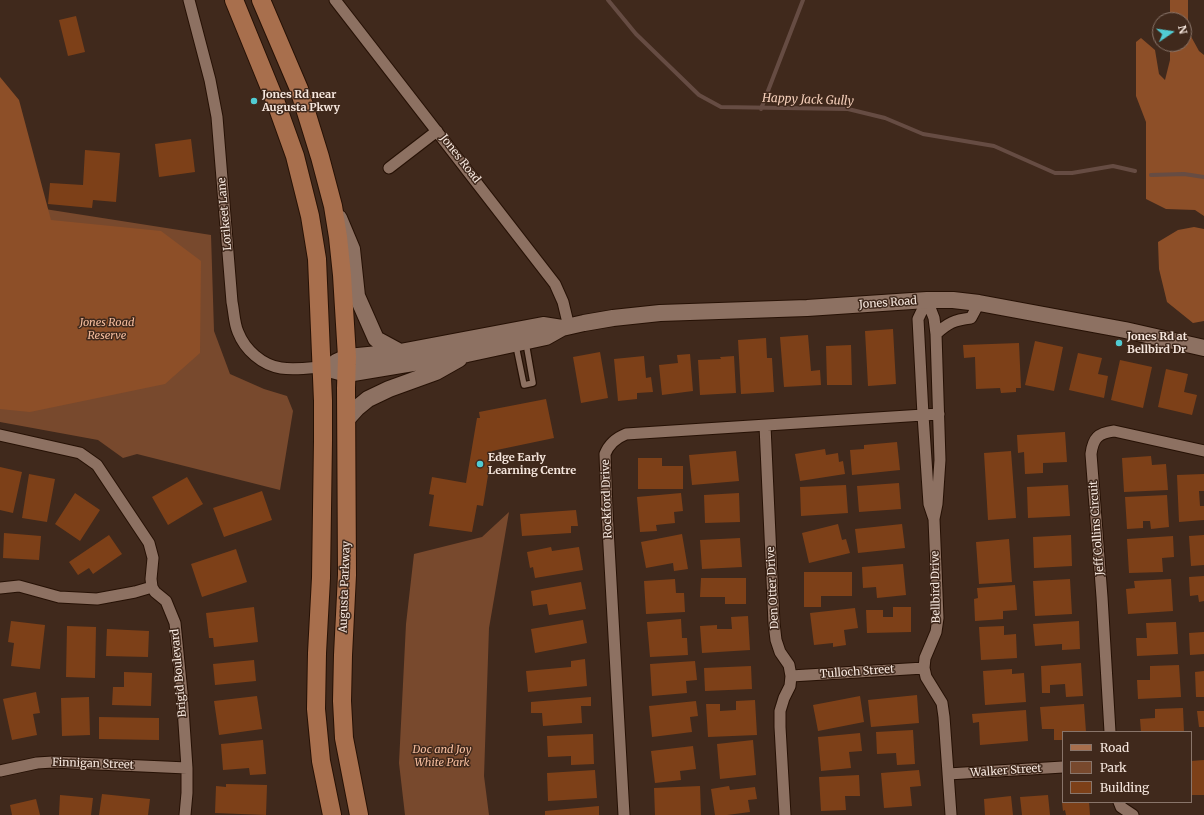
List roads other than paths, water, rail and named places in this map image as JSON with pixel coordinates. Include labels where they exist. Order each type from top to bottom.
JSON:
[{"type":"main road","points":[[234,0],[276,103],[295,156],[310,216],[317,259],[323,417],[323,512],[322,578],[317,653],[316,708],[321,761],[332,815]]},
{"type":"main road","points":[[261,0],[299,89],[333,206],[342,275],[347,366]]},
{"type":"main road","name":"Augusta Parkway","points":[[347,366],[347,575],[342,700],[344,738],[359,815]]},
{"type":"street","name":"Lorikeet Lane","points":[[189,0],[210,80],[217,117],[232,302],[237,331],[245,345],[252,353],[266,363],[281,368],[321,367]]},
{"type":"street","name":"Jones Road","points":[[335,0],[555,284],[563,302],[565,328]]},
{"type":"street","points":[[389,168],[437,130]]},
{"type":"street","points":[[333,206],[352,249],[357,296],[376,339],[400,352]]},
{"type":"street","name":"Jones Road","points":[[347,366],[400,352],[521,338],[546,337],[565,328],[613,318],[660,313],[821,307],[927,300],[979,302],[1204,348]]},
{"type":"street","name":"Bellbird Drive","points":[[924,668],[925,658],[936,632],[938,618],[934,519],[937,504],[940,460],[936,334],[934,318],[927,300]]},
{"type":"street","name":"Bellbird Drive","points":[[927,300],[918,319],[929,504],[934,519]]},
{"type":"street","points":[[936,334],[942,328],[955,320],[971,318],[979,302]]},
{"type":"street","name":"Jones Road","points":[[321,367],[347,366],[467,354],[521,338]]},
{"type":"street","points":[[347,420],[357,408],[368,399],[389,389],[436,372],[467,354]]},
{"type":"street","name":"Rockford Drive","points":[[624,815],[608,526],[605,454],[608,447],[613,441],[626,434],[939,414]]},
{"type":"street","name":"Den Otter Drive","points":[[765,426],[774,623],[776,640],[780,652],[789,665],[791,676]]},
{"type":"street","name":"Jeff Collins Circuit","points":[[1110,731],[1102,597],[1091,454],[1092,445],[1096,437],[1106,432],[1114,431],[1204,451]]},
{"type":"street","points":[[0,436],[80,453],[97,465],[149,543],[153,558],[151,579],[152,587],[135,592],[97,599],[59,597],[19,586],[0,588]]},
{"type":"street","name":"Brigid Boulevard","points":[[152,587],[155,592],[166,601],[175,623],[182,693],[187,768],[185,815]]},
{"type":"street","points":[[924,668],[926,678],[942,703],[951,815]]},
{"type":"street","name":"Tulloch Street","points":[[791,676],[924,668]]},
{"type":"street","points":[[785,815],[780,711],[790,686],[791,676]]},
{"type":"street","name":"Finnigan Street","points":[[0,770],[37,763],[53,762],[187,768]]},
{"type":"street","name":"Walker Street","points":[[948,774],[1062,767]]},
{"type":"street","points":[[1119,803],[1121,807],[1133,815]]},
{"type":"lane","points":[[521,338],[533,383],[524,385],[521,338]]},
{"type":"waterway","name":"Happy Jack Gully","points":[[608,0],[636,34],[699,95],[721,107],[848,109],[885,118],[923,134],[994,146],[1055,173],[1072,173],[1113,166],[1135,171]]},
{"type":"waterway","points":[[761,109],[803,0]]},
{"type":"waterway","name":"Happy Jack Gully","points":[[1151,175],[1184,174],[1204,177]]},
{"type":"place","name":"Jones Rd near Augusta Pkwy","points":[[254,101]]},
{"type":"place","name":"Jones Rd at Bellbird Dr","points":[[1119,343]]},
{"type":"place","name":"Edge Early Learning Centre","points":[[480,464]]},
{"type":"park label","name":"Jones Road Reserve","points":[[107,329]]},
{"type":"park label","name":"Doc and Joy White Park","points":[[442,756]]}]
